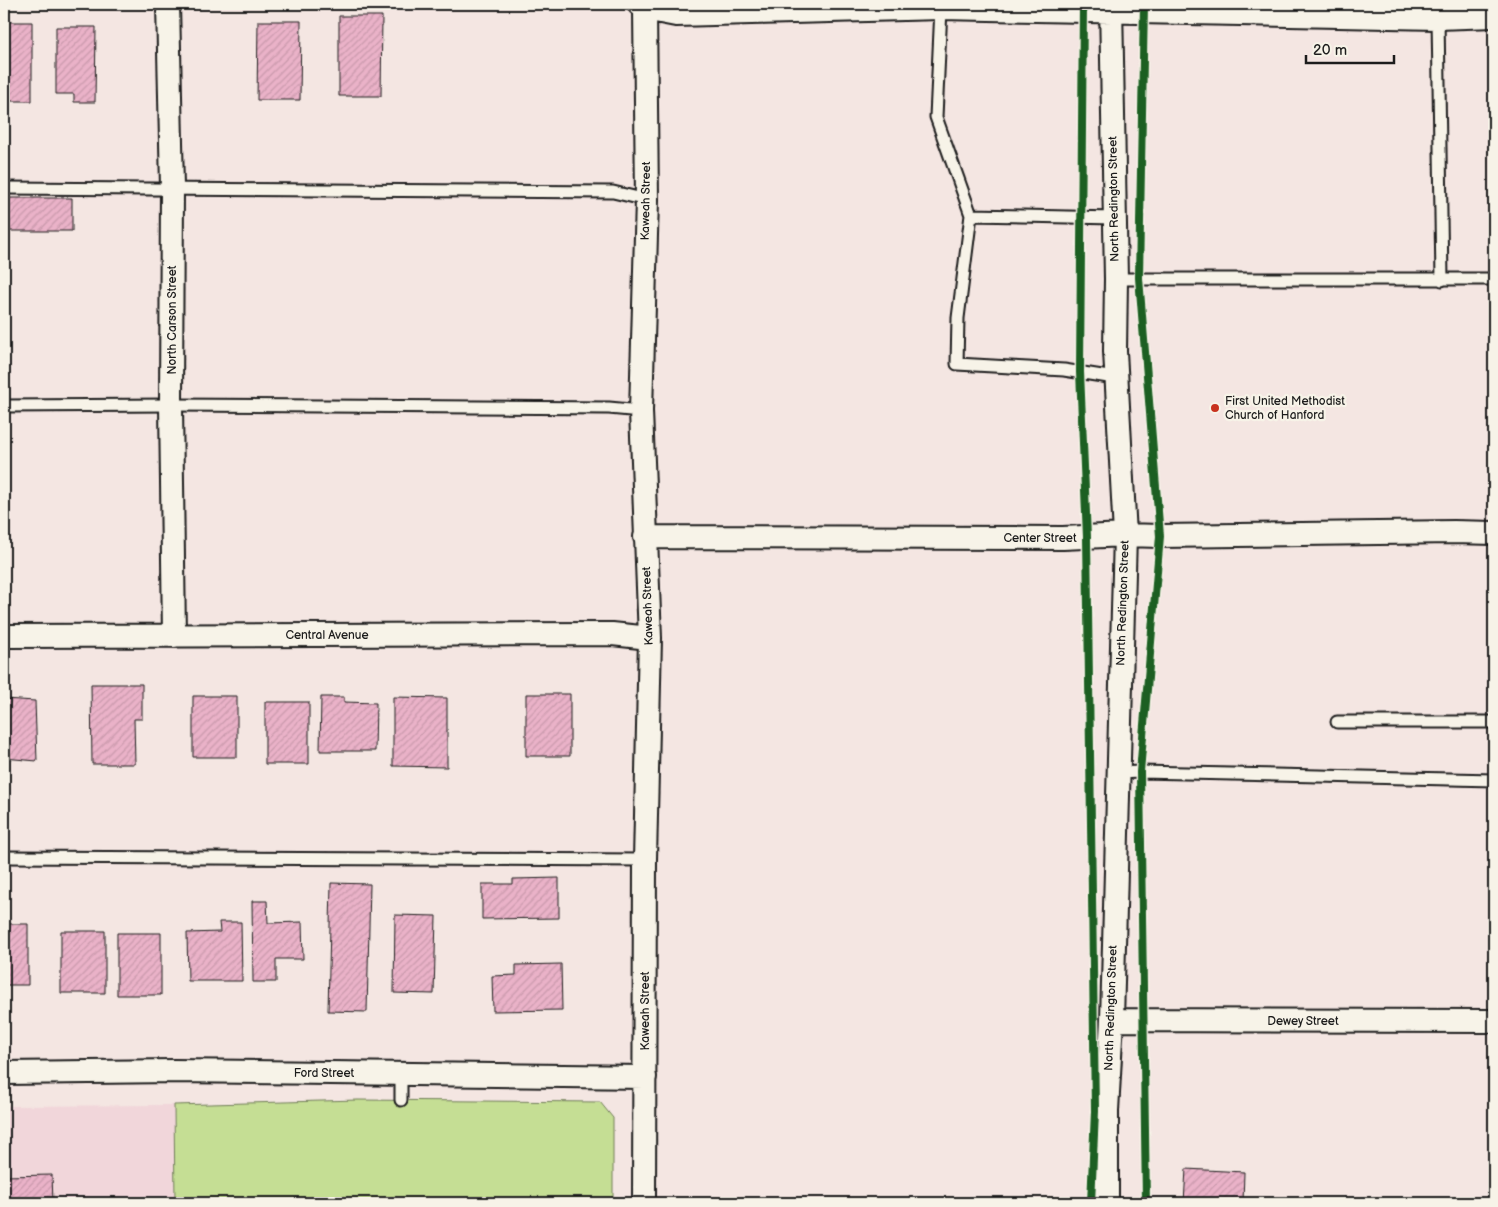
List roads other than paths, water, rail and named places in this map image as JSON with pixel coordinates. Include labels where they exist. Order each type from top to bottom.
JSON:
[{"type":"street","name":"North Carson Street","points":[[168,4],[172,188],[171,405],[174,636]]},
{"type":"street","points":[[642,6],[676,15],[941,8],[1083,10],[1111,8],[1144,11],[1438,18],[1494,16]]},
{"type":"street","name":"Kaweah Street","points":[[642,6],[647,200],[641,411],[650,638],[645,860],[644,1203]]},
{"type":"street","name":"North Redington Street","points":[[1107,1203],[1107,1111],[1112,1020],[1125,535],[1116,378],[1111,8]]},
{"type":"street","name":"Center Street","points":[[645,537],[1063,538],[1125,535],[1454,532],[1494,534]]},
{"type":"street","name":"Central Avenue","points":[[4,636],[612,634],[650,638]]},
{"type":"street","name":"Dewey Street","points":[[1112,1020],[1494,1022]]},
{"type":"street","name":"Ford Street","points":[[4,1072],[184,1071],[645,1076]]},
{"type":"lane","points":[[941,8],[936,117],[971,215],[958,318],[957,364],[1064,370],[1116,378]]},
{"type":"lane","points":[[1438,18],[1442,280]]},
{"type":"lane","points":[[4,188],[613,192],[647,200]]},
{"type":"lane","points":[[971,215],[1115,218]]},
{"type":"lane","points":[[1116,279],[1494,279]]},
{"type":"lane","points":[[4,406],[171,405],[609,408],[641,411]]},
{"type":"lane","points":[[1337,722],[1494,722]]},
{"type":"lane","points":[[1118,773],[1494,780]]},
{"type":"lane","points":[[4,856],[645,860]]},
{"type":"lane","points":[[401,1073],[401,1100]]},
{"type":"place","name":"First United Methodist Church of Hanford","points":[[1215,408]]}]
